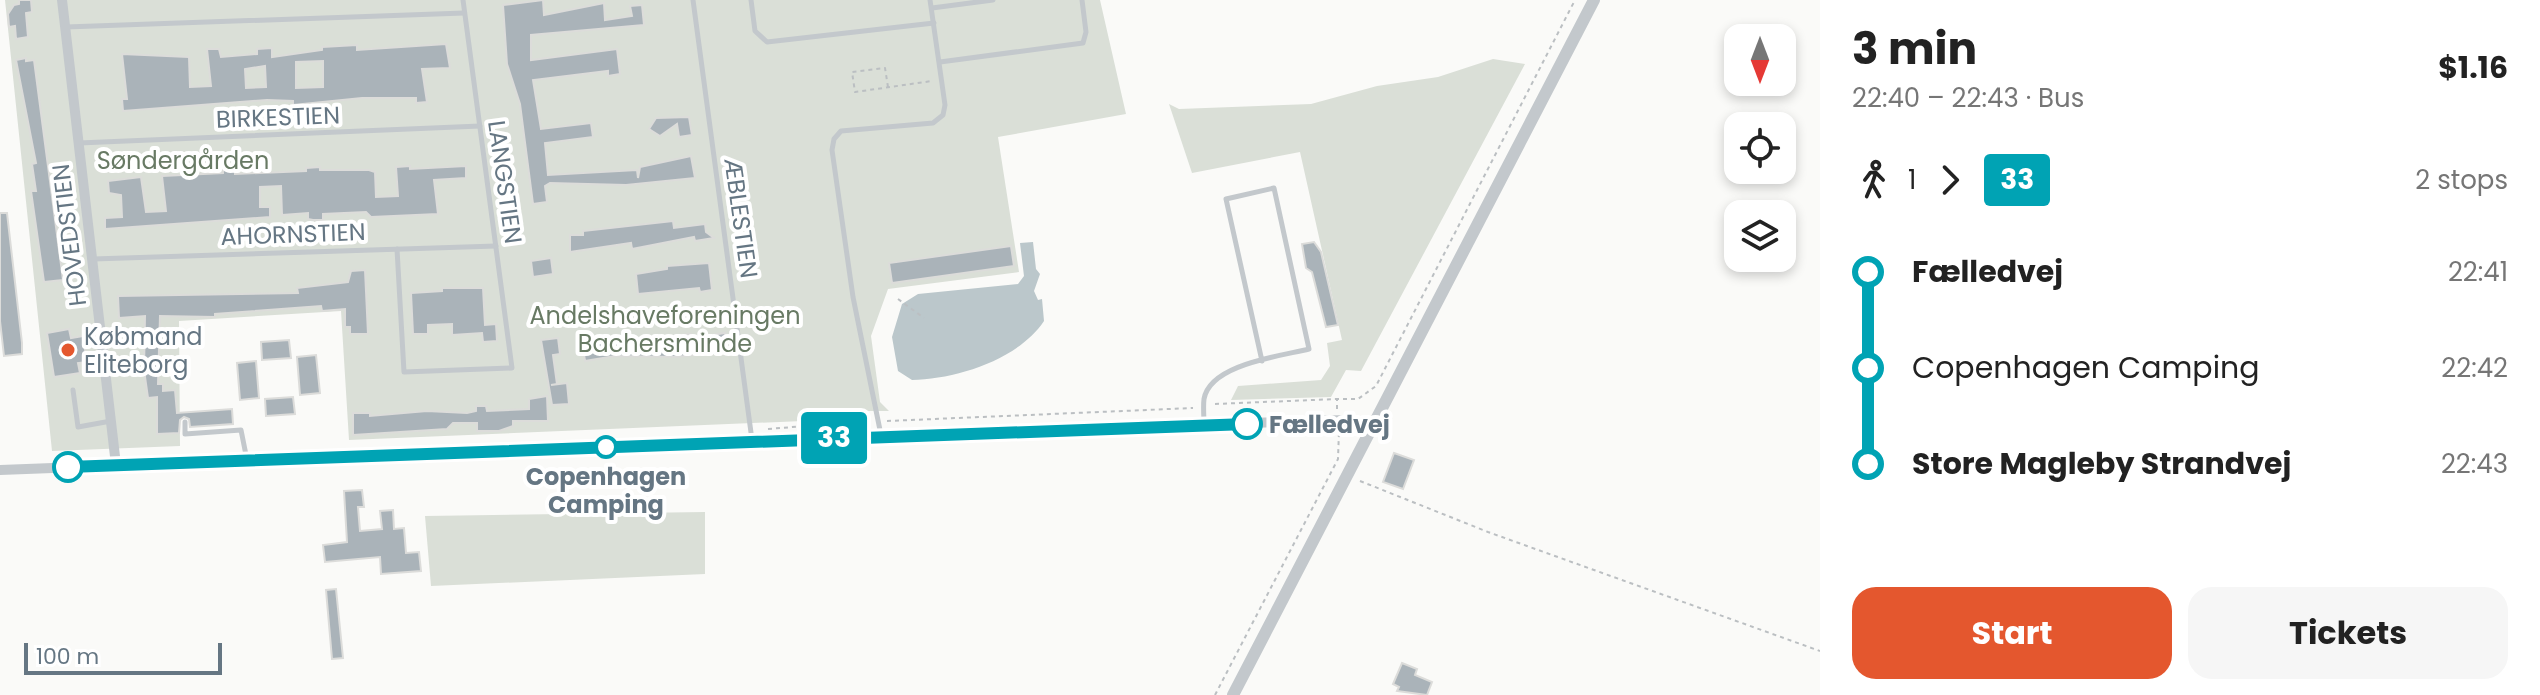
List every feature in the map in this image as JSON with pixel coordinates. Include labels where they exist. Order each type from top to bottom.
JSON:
[{"type":"street","name":"HOVEDSTIEN","points":[[62,0],[116,465]]},
{"type":"street","points":[[1233,695],[1594,0]]},
{"type":"street","points":[[0,470],[752,436],[881,436],[1338,420],[1374,427]]},
{"type":"lane","name":"LANGSTIEN","points":[[397,249],[404,372],[512,368],[463,0]]},
{"type":"lane","name":"ÆBLESTIEN","points":[[693,0],[752,436]]},
{"type":"lane","points":[[751,0],[755,31],[767,42],[934,23]]},
{"type":"lane","points":[[881,436],[846,255],[832,150],[834,139],[841,131],[933,123],[943,115],[945,105],[930,0]]},
{"type":"lane","points":[[932,8],[993,0]]},
{"type":"lane","points":[[940,62],[1076,47],[1083,43],[1086,32],[1082,0]]},
{"type":"lane","points":[[65,27],[464,13]]},
{"type":"lane","name":"BIRKESTIEN","points":[[78,143],[480,126]]},
{"type":"lane","points":[[1204,425],[1204,406],[1210,384],[1234,367],[1262,361],[1309,349],[1274,188],[1226,199],[1262,361]]},
{"type":"lane","name":"AHORNSTIEN","points":[[92,259],[496,246]]},
{"type":"lane","points":[[73,390],[78,427],[112,421]]},
{"type":"lane","points":[[185,422],[185,434],[241,430],[247,461]]},
{"type":"path","points":[[752,436],[803,424],[1358,399],[1376,386],[1575,0]]},
{"type":"path","points":[[888,87],[885,68],[852,72],[855,92],[941,79]]},
{"type":"path","points":[[898,299],[924,318]]},
{"type":"path","points":[[1215,695],[1338,459],[1337,399]]},
{"type":"path","points":[[1349,475],[1488,532],[1820,651]]},
{"type":"green space","points":[[5,0],[1100,0],[1126,114],[998,137],[1019,272],[888,289],[871,336],[880,402],[889,411],[865,411],[850,419],[349,440],[341,311],[179,321],[180,446],[52,451]]},
{"type":"green space","points":[[1493,59],[1525,64],[1361,371],[1346,370],[1331,397],[1231,400],[1238,386],[1321,380],[1330,366],[1327,343],[1342,340],[1300,152],[1192,173],[1169,104],[1179,109],[1311,104],[1377,86],[1438,77]]},
{"type":"green space","points":[[705,512],[705,574],[431,586],[425,516]]},
{"type":"shaded area","points":[[1033,242],[1036,269],[1040,274],[1034,291],[1038,300],[1042,299],[1044,321],[1033,335],[1002,357],[948,376],[912,380],[898,371],[892,337],[902,304],[918,294],[1018,284],[1024,276],[1020,243]]},
{"type":"building","points":[[19,0],[31,0],[32,12],[26,13],[28,37],[16,39],[15,26],[9,27],[8,14],[14,5],[19,4]]},
{"type":"building","points":[[543,0],[544,15],[604,3],[605,20],[632,16],[630,6],[642,5],[644,25],[531,35],[531,60],[617,49],[620,74],[608,76],[608,71],[533,80],[541,129],[591,123],[593,137],[545,143],[548,175],[637,170],[638,178],[640,167],[691,156],[695,178],[626,185],[550,183],[545,186],[547,202],[533,204],[520,104],[507,64],[503,5]]},
{"type":"building","points":[[446,44],[450,68],[422,69],[427,102],[416,103],[416,98],[362,98],[293,105],[293,101],[267,100],[123,111],[122,99],[127,99],[122,54],[189,57],[190,87],[211,86],[207,49],[219,49],[221,57],[257,54],[257,49],[272,48],[272,57],[322,50],[322,47],[357,45],[357,50]],"holes":[[[323,61],[323,87],[296,88],[296,62]],[[265,66],[266,87],[246,88],[245,69]]]},
{"type":"building","points":[[26,58],[26,61],[34,60],[63,280],[44,282],[31,191],[36,191],[32,164],[36,163],[16,60]]},
{"type":"building","points":[[689,117],[692,135],[679,137],[677,124],[660,136],[649,129],[656,118]]},
{"type":"building","points":[[410,166],[410,169],[466,166],[466,178],[434,180],[438,214],[371,217],[366,212],[323,214],[323,220],[308,219],[308,213],[282,215],[281,186],[260,187],[260,207],[270,207],[270,217],[105,229],[105,218],[122,217],[121,195],[109,193],[108,181],[141,177],[146,212],[166,211],[162,176],[223,173],[223,168],[235,168],[235,174],[306,171],[306,168],[320,167],[320,170],[369,170],[375,172],[376,197],[398,196],[396,167]]},
{"type":"building","points":[[0,213],[7,213],[22,343],[22,354],[4,356],[0,321]]},
{"type":"building","points":[[673,221],[674,228],[705,224],[706,232],[714,238],[695,241],[694,237],[632,249],[631,243],[570,252],[570,235],[583,235],[583,231]]},
{"type":"building","points":[[1314,242],[1321,252],[1338,325],[1326,327],[1312,272],[1306,268],[1302,244]]},
{"type":"building","points":[[1011,246],[1014,266],[892,283],[889,263]]},
{"type":"building","points":[[551,258],[553,274],[533,277],[531,261]]},
{"type":"building","points":[[709,263],[712,290],[700,292],[699,288],[638,294],[636,274],[667,269],[667,266]]},
{"type":"building","points":[[365,270],[368,334],[350,334],[350,327],[345,327],[345,309],[322,311],[321,306],[215,314],[215,317],[160,316],[158,384],[163,384],[163,391],[175,390],[177,413],[232,409],[233,424],[190,427],[189,419],[184,417],[180,420],[179,433],[157,434],[157,397],[148,398],[144,370],[145,316],[119,318],[118,296],[298,293],[297,288],[348,282],[351,271]]},
{"type":"building","points":[[442,288],[483,288],[485,325],[496,324],[497,341],[483,342],[482,333],[452,335],[452,324],[428,325],[428,334],[413,334],[411,293],[442,291]]},
{"type":"building","name":"Købmand Eliteborg","points":[[69,329],[71,338],[83,336],[87,362],[78,363],[80,373],[54,377],[47,333]]},
{"type":"building","points":[[725,333],[727,351],[677,357],[615,356],[585,361],[582,341],[691,334],[692,338]]},
{"type":"building","points":[[558,338],[560,354],[553,355],[557,384],[551,385],[567,383],[569,404],[552,405],[541,340]]},
{"type":"building","points":[[289,340],[291,358],[262,360],[261,342]]},
{"type":"building","points":[[316,355],[320,393],[300,395],[297,357]]},
{"type":"building","points":[[256,361],[259,398],[240,400],[237,363]]},
{"type":"building","points":[[547,396],[548,421],[513,421],[513,426],[499,431],[477,431],[477,423],[453,423],[447,429],[353,435],[353,413],[370,413],[370,416],[427,411],[467,413],[476,411],[476,406],[486,406],[487,411],[529,409],[529,399]]},
{"type":"building","points":[[293,397],[295,414],[266,416],[265,399]]},
{"type":"building","points":[[1394,453],[1414,460],[1403,489],[1383,482]]},
{"type":"building","points":[[362,490],[364,507],[358,507],[360,531],[382,529],[380,511],[393,510],[394,529],[404,528],[406,553],[419,552],[421,571],[381,574],[380,557],[325,562],[323,545],[347,542],[344,491]]},
{"type":"building","points":[[336,589],[343,658],[332,659],[326,590]]},
{"type":"building","points":[[1402,663],[1417,669],[1415,675],[1432,682],[1427,695],[1397,691],[1399,687],[1393,684]]},
{"type":"bus line","name":"33","points":[[68,467],[1247,424]]},
{"type":"place","name":"Købmand Eliteborg","points":[[68,350]]},
{"type":"place","name":"Fælledvej","points":[[1247,424]]},
{"type":"place","name":"Copenhagen Camping","points":[[606,447]]},
{"type":"park label","name":"Søndergården","points":[[183,160]]},
{"type":"park label","name":"Andelshaveforeningen Bachersminde","points":[[665,329]]}]
